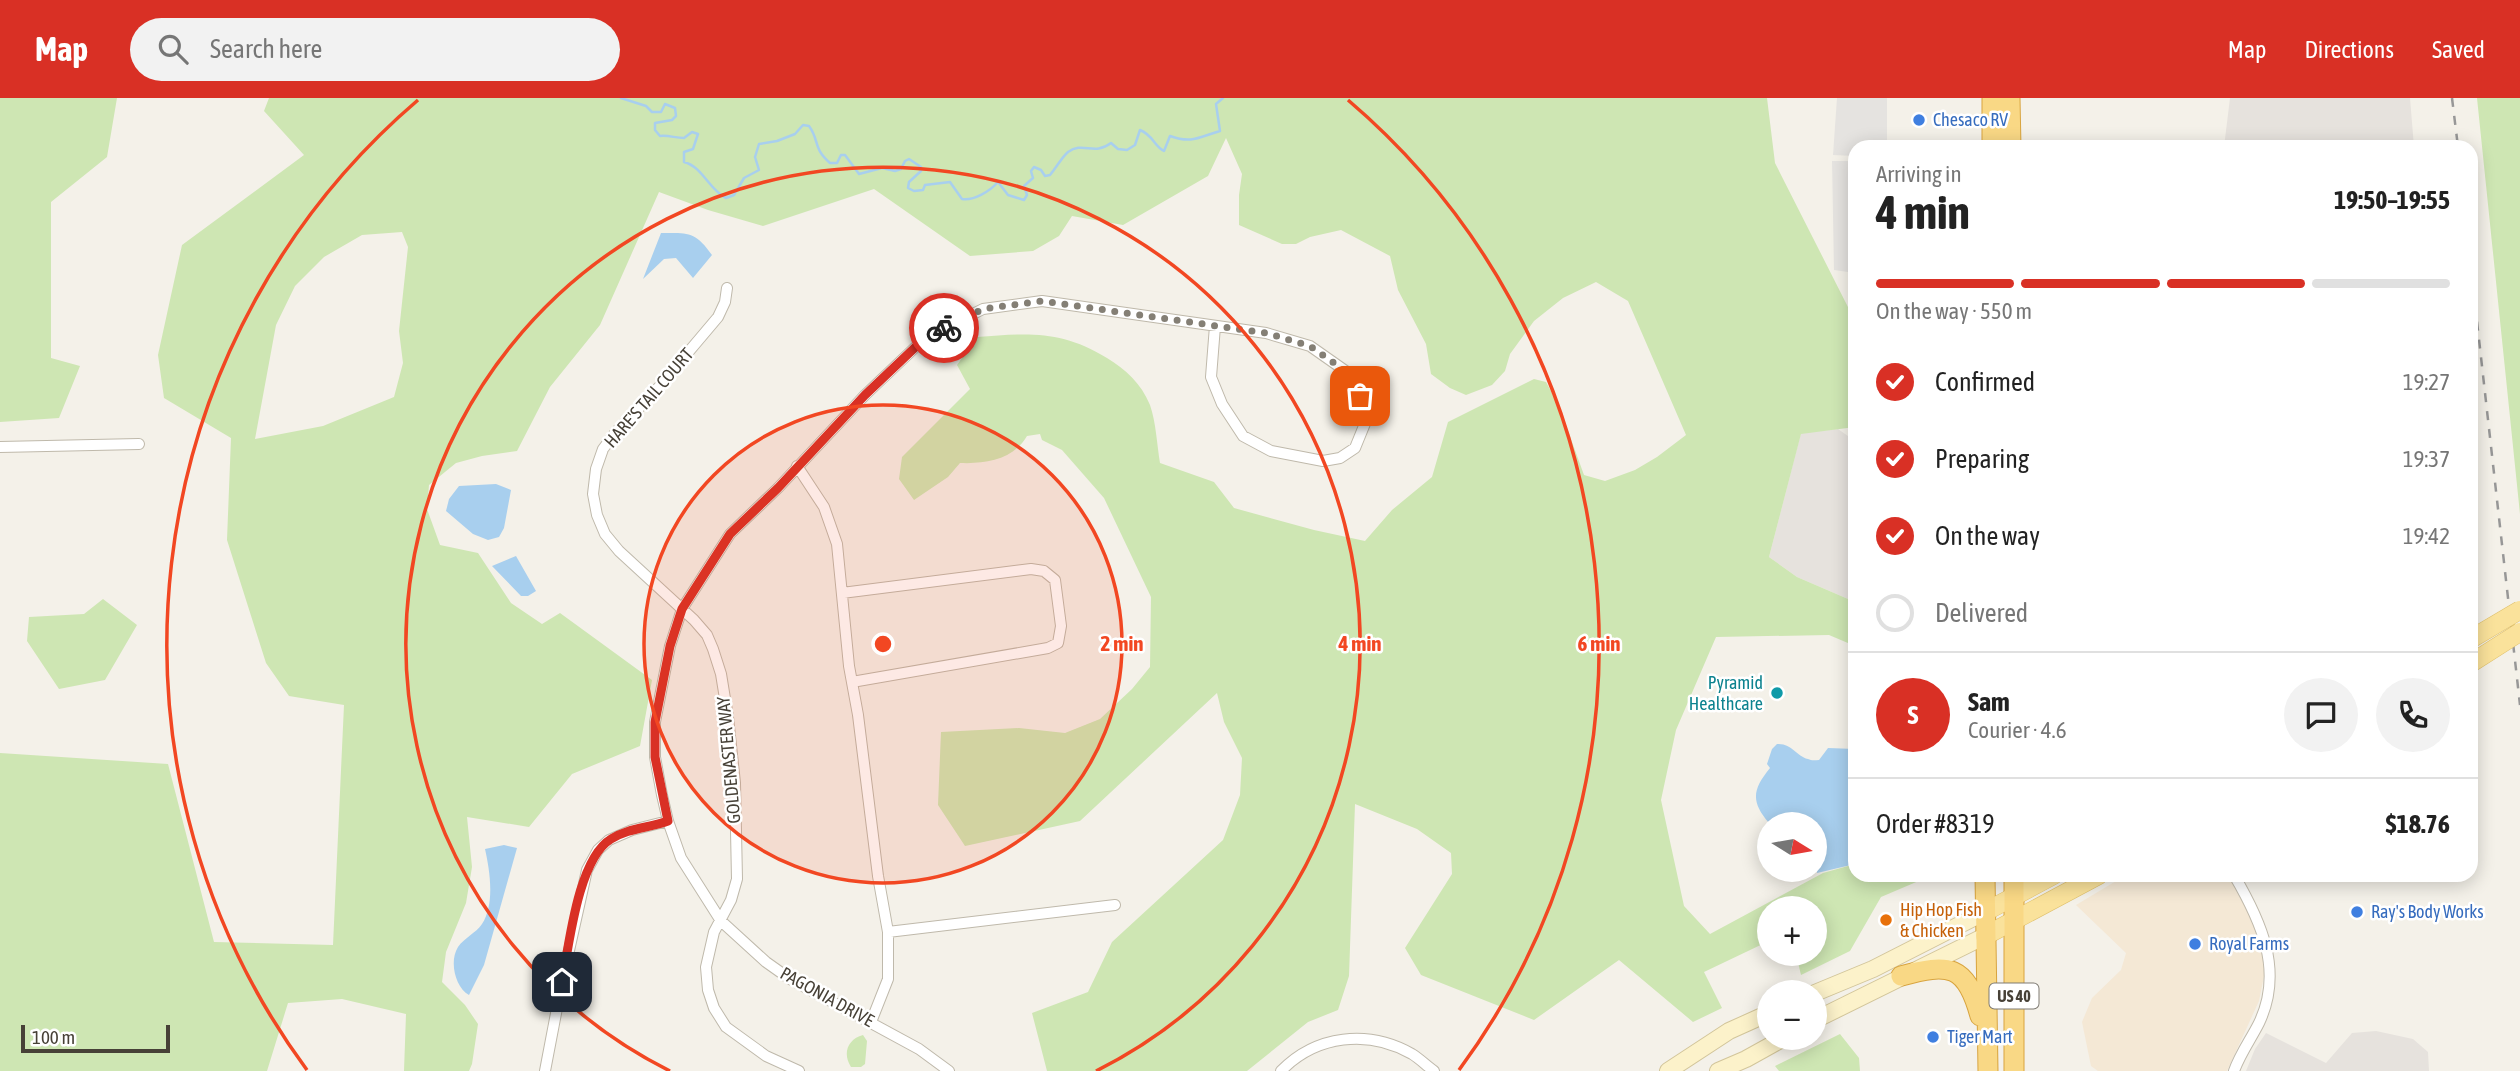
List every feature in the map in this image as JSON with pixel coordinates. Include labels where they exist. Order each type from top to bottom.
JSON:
[{"type":"highway","points":[[1992,98],[1992,140]]},
{"type":"highway","points":[[2010,98],[2011,140]]},
{"type":"highway","name":"US 40","points":[[1985,882],[1988,1065]]},
{"type":"highway","name":"US 40","points":[[2014,882],[2014,1071]]},
{"type":"highway","points":[[1902,976],[1931,968],[1944,968],[1963,977],[1976,999],[1984,1029],[1988,1065]]},
{"type":"main road","points":[[2478,635],[2520,610]]},
{"type":"main road","points":[[2478,658],[2520,632]]},
{"type":"main road","points":[[1827,988],[1873,969],[2042,882]]},
{"type":"main road","points":[[1827,1014],[2014,922],[2086,882]]},
{"type":"main road","points":[[1668,1071],[1729,1031],[1757,1018]]},
{"type":"main road","points":[[1718,1071],[1762,1050]]},
{"type":"street","name":"HARE'S TAIL COURT","points":[[682,609],[619,551],[605,534],[597,515],[593,494],[596,470],[603,449],[615,433],[658,388],[718,317],[725,302],[727,288]]},
{"type":"street","name":"PAGONIA DRIVE","points":[[949,1071],[919,1049],[790,979],[766,962],[722,921],[681,858],[668,821],[655,757],[655,722],[670,646],[682,609],[730,534],[778,488],[865,395],[925,338],[983,309],[1042,301],[1215,326]]},
{"type":"street","points":[[1215,326],[1266,333],[1310,346],[1347,372],[1360,396],[1366,421],[1355,448],[1340,458],[1323,461],[1271,451],[1243,436],[1222,404],[1211,377],[1215,326]]},
{"type":"street","points":[[0,447],[139,444]]},
{"type":"street","points":[[797,466],[824,506],[837,544],[852,682],[888,932],[888,979],[872,1022]]},
{"type":"street","points":[[842,593],[1031,569],[1044,571],[1055,580],[1061,626],[1058,643],[1048,648],[852,682]]},
{"type":"street","name":"GOLDENASTER WAY","points":[[682,609],[707,635],[721,674],[734,783],[737,879],[722,921],[714,932],[706,967],[708,990],[714,1008],[726,1027],[766,1056],[799,1071]]},
{"type":"street","points":[[545,1071],[587,870],[598,850],[609,840],[632,830],[668,821]]},
{"type":"street","points":[[2234,1071],[2267,1001],[2271,973],[2259,922],[2238,882]]},
{"type":"street","points":[[888,932],[1115,905]]},
{"type":"street","points":[[1281,1071],[1294,1057],[1321,1044],[1340,1039],[1376,1040],[1412,1054],[1434,1071]]},
{"type":"shaded area","points":[[1837,98],[1887,98],[1887,140],[1848,140],[1848,156],[1833,155]]},
{"type":"shaded area","points":[[2230,98],[2410,98],[2413,140],[2225,140]]},
{"type":"shaded area","points":[[1832,161],[1848,161],[1848,272],[1834,270]]},
{"type":"shaded area","points":[[1838,429],[1848,436],[1848,599],[1797,577],[1769,557],[1801,433]]},
{"type":"shaded area","points":[[2114,882],[2232,882],[2257,929],[2266,966],[2259,1001],[2227,1071],[2098,1071],[2091,1066],[2082,1022],[2092,998],[2121,970],[2126,953],[2076,905]]},
{"type":"shaded area","points":[[2376,1031],[2413,1039],[2428,1052],[2429,1071],[2246,1071],[2255,1049],[2266,1033],[2326,1063],[2352,1033]]},
{"type":"green space","points":[[0,98],[117,98],[107,157],[51,202],[51,358],[80,366],[59,418],[0,422]]},
{"type":"green space","points":[[269,98],[1767,98],[1775,163],[1848,307],[1848,428],[1801,434],[1769,557],[1797,577],[1848,599],[1848,643],[1829,635],[1716,637],[1676,730],[1661,800],[1684,906],[1710,934],[1757,909],[1757,947],[1704,972],[1722,1008],[1693,1022],[1619,960],[1534,1020],[1421,975],[1405,948],[1452,874],[1451,853],[1417,829],[1355,804],[1349,976],[1338,1010],[1308,1022],[1247,1071],[1047,1071],[1032,1013],[1088,992],[1112,942],[1223,840],[1240,795],[1242,758],[1224,722],[1217,693],[1080,821],[965,846],[938,805],[941,732],[1019,728],[1065,733],[1100,719],[1132,689],[1150,667],[1151,597],[1104,498],[1062,450],[1042,440],[1040,434],[1027,436],[1014,450],[998,459],[960,463],[948,477],[914,500],[899,479],[902,457],[970,389],[957,365],[977,337],[1044,336],[1075,342],[1091,349],[1120,367],[1142,390],[1152,412],[1160,463],[1214,482],[1234,508],[1365,541],[1392,510],[1432,477],[1448,422],[1534,379],[1546,382],[1559,406],[1584,475],[1605,481],[1635,470],[1686,435],[1628,301],[1596,282],[1563,298],[1534,321],[1510,354],[1505,371],[1492,385],[1466,395],[1450,388],[1431,374],[1426,344],[1398,290],[1390,256],[1341,230],[1310,237],[1296,244],[1282,244],[1239,225],[1242,174],[1226,138],[1208,176],[1123,225],[1072,216],[1059,236],[1033,251],[970,256],[874,189],[763,226],[659,192],[600,325],[550,387],[517,451],[456,463],[429,485],[427,509],[440,545],[478,553],[511,603],[542,624],[560,613],[652,680],[640,746],[572,774],[529,827],[467,817],[472,867],[466,903],[446,952],[442,982],[465,1005],[478,1024],[469,1071],[404,1071],[406,1014],[342,999],[288,1003],[267,1071],[0,1071],[0,753],[168,764],[214,942],[333,945],[344,705],[289,696],[266,663],[227,540],[231,438],[164,398],[158,355],[182,245],[304,155],[264,111]],"holes":[[[402,232],[408,247],[399,331],[403,363],[394,397],[323,426],[255,439],[276,325],[295,286],[324,257],[362,235]]]},
{"type":"green space","points":[[2477,98],[2520,98],[2520,514]]},
{"type":"green space","points":[[103,599],[137,625],[105,680],[59,689],[27,641],[29,617],[84,614]]},
{"type":"green space","points":[[1848,866],[1848,882],[1916,882],[1881,897],[1850,951],[1827,962],[1827,896],[1780,896],[1806,882],[1827,882],[1827,872]]},
{"type":"green space","points":[[1799,966],[1819,966],[1801,975]]},
{"type":"green space","points":[[1840,1034],[1859,1058],[1860,1071],[1779,1071],[1775,1066],[1808,1050],[1827,1050],[1827,1040]]},
{"type":"green space","points":[[863,1035],[867,1041],[865,1064],[851,1067],[847,1057],[848,1047]]},
{"type":"water","points":[[661,233],[696,237],[712,255],[693,278],[676,258],[664,259],[643,279]]},
{"type":"water","points":[[496,484],[511,490],[504,528],[499,537],[488,540],[473,534],[446,511],[449,499],[459,486]]},
{"type":"water","points":[[516,556],[536,591],[528,596],[521,596],[492,566]]},
{"type":"water","points":[[1777,744],[1812,760],[1819,760],[1828,748],[1848,749],[1848,866],[1827,871],[1827,812],[1761,812],[1756,795],[1760,782],[1770,768],[1767,764],[1772,749]]},
{"type":"water","points":[[504,845],[517,848],[484,965],[469,995],[457,980],[455,953],[482,924],[489,907],[490,877],[485,849]]},
{"type":"waterway","points":[[621,98],[646,106],[652,112],[661,112],[665,104],[675,108],[676,116],[672,120],[655,123],[655,130],[660,136],[684,138],[692,132],[698,134],[693,149],[684,152],[684,162],[696,169],[726,198],[734,195],[744,178],[759,170],[755,157],[759,144],[795,134],[803,125],[809,126],[818,148],[830,163],[837,163],[841,155],[845,155],[859,174],[882,168],[895,171],[901,169],[909,159],[921,167],[921,171],[909,182],[908,188],[914,191],[923,190],[925,185],[950,182],[962,199],[967,199],[982,195],[998,182],[1008,195],[1024,200],[1027,195],[1024,186],[1033,178],[1031,171],[1034,167],[1041,170],[1045,176],[1050,175],[1073,149],[1099,148],[1111,143],[1118,149],[1127,150],[1135,145],[1140,130],[1164,151],[1170,136],[1190,140],[1220,131],[1216,104],[1223,98]]},
{"type":"railway","points":[[2452,98],[2457,140]]},
{"type":"railway","points":[[2478,330],[2520,705]]},
{"type":"way so far","points":[[944,328],[983,309],[1042,301],[1090,310],[1266,333],[1310,346],[1347,372],[1360,396]]},
{"type":"place","name":"Chesaco RV","points":[[1919,120]]},
{"type":"place","name":"Pyramid Healthcare","points":[[1777,693]]},
{"type":"place","name":"Ray's Body Works","points":[[2357,912]]},
{"type":"place","name":"Hip Hop Fish & Chicken","points":[[1886,920]]},
{"type":"place","name":"Royal Farms","points":[[2195,944]]},
{"type":"place","name":"Tiger Mart","points":[[1933,1037]]},
{"type":"route","points":[[562,982],[582,883],[598,850],[621,834],[668,821],[655,757],[655,722],[670,646],[682,609],[730,534],[778,488],[865,395],[925,338],[944,328]]}]
